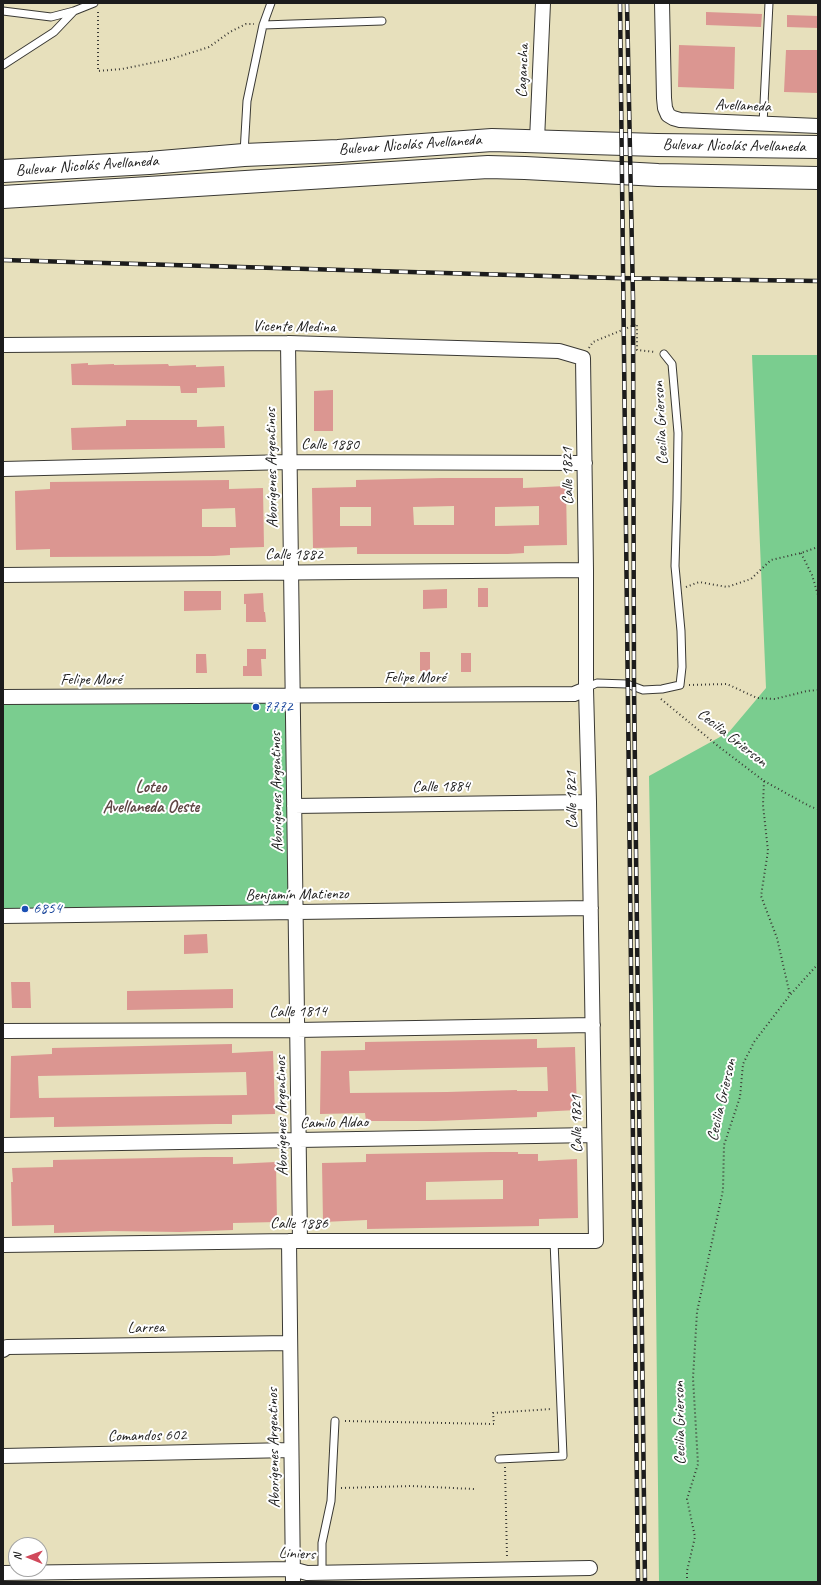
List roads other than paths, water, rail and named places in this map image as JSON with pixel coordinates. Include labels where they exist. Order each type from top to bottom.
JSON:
[{"type":"main road","name":"Bulevar Nicolás Avellaneda","points":[[3,197],[218,171],[244,155],[338,151],[492,140],[537,140],[657,145],[818,147]]},
{"type":"main road","name":"Bulevar Nicolás Avellaneda","points":[[3,171],[218,171],[488,167],[658,175],[818,178]]},
{"type":"street","name":"Cagancha","points":[[537,140],[543,3]]},
{"type":"street","name":"Avellaneda","points":[[662,3],[664,98],[665,108],[668,115],[680,120],[818,126]]},
{"type":"street","name":"Vicente Medina","points":[[3,345],[288,343],[559,351],[583,358]]},
{"type":"street","name":"Aborígenes Argentinos","points":[[288,343],[299,1140],[290,1343],[293,1576]]},
{"type":"street","name":"Calle 1821","points":[[583,358],[586,688],[596,1241]]},
{"type":"street","name":"Calle 1880","points":[[3,469],[289,462],[585,463]]},
{"type":"street","name":"Calle 1882","points":[[3,575],[586,570]]},
{"type":"street","name":"Felipe Moré","points":[[3,697],[574,694],[586,688]]},
{"type":"street","name":"Calle 1884","points":[[294,806],[589,802]]},
{"type":"street","name":"Benjamín Matienzo","points":[[3,916],[591,908]]},
{"type":"street","name":"Calle 1814","points":[[3,1031],[297,1030],[593,1025]]},
{"type":"street","name":"Camilo Aldao","points":[[3,1145],[594,1136]]},
{"type":"street","name":"Calle 1886","points":[[3,1245],[295,1241],[596,1241]]},
{"type":"street","name":"Larrea","points":[[3,1350],[7,1347],[290,1343]]},
{"type":"street","name":"Comandos 602","points":[[3,1456],[291,1450]]},
{"type":"street","name":"Liniers","points":[[3,1573],[293,1576],[307,1573],[590,1568]]},
{"type":"lane","points":[[3,11],[51,17],[74,11],[94,3]]},
{"type":"lane","points":[[244,155],[247,101],[263,25],[271,3]]},
{"type":"lane","points":[[763,124],[769,3]]},
{"type":"lane","points":[[3,65],[54,32],[74,11]]},
{"type":"lane","points":[[263,25],[382,21]]},
{"type":"lane","name":"Cecilia Grierson","points":[[664,354],[672,364],[678,433],[674,566],[682,653],[680,685]]},
{"type":"lane","name":"Felipe Moré","points":[[586,688],[597,683],[627,684],[644,690],[656,690],[680,685]]},
{"type":"lane","points":[[502,1458],[563,1456],[554,1241]]},
{"type":"lane","points":[[322,1573],[322,1543],[331,1501],[335,1421]]},
{"type":"railway","points":[[620,3],[638,1582]]},
{"type":"railway","points":[[627,3],[633,299],[634,687],[645,1582]]},
{"type":"railway","points":[[3,260],[614,278],[818,281]]},
{"type":"place","name":"7772","points":[[256,707]]},
{"type":"place","name":"6854","points":[[25,909]]},
{"type":"district","name":"Loteo Avellaneda Oeste","points":[[151,798]]}]
